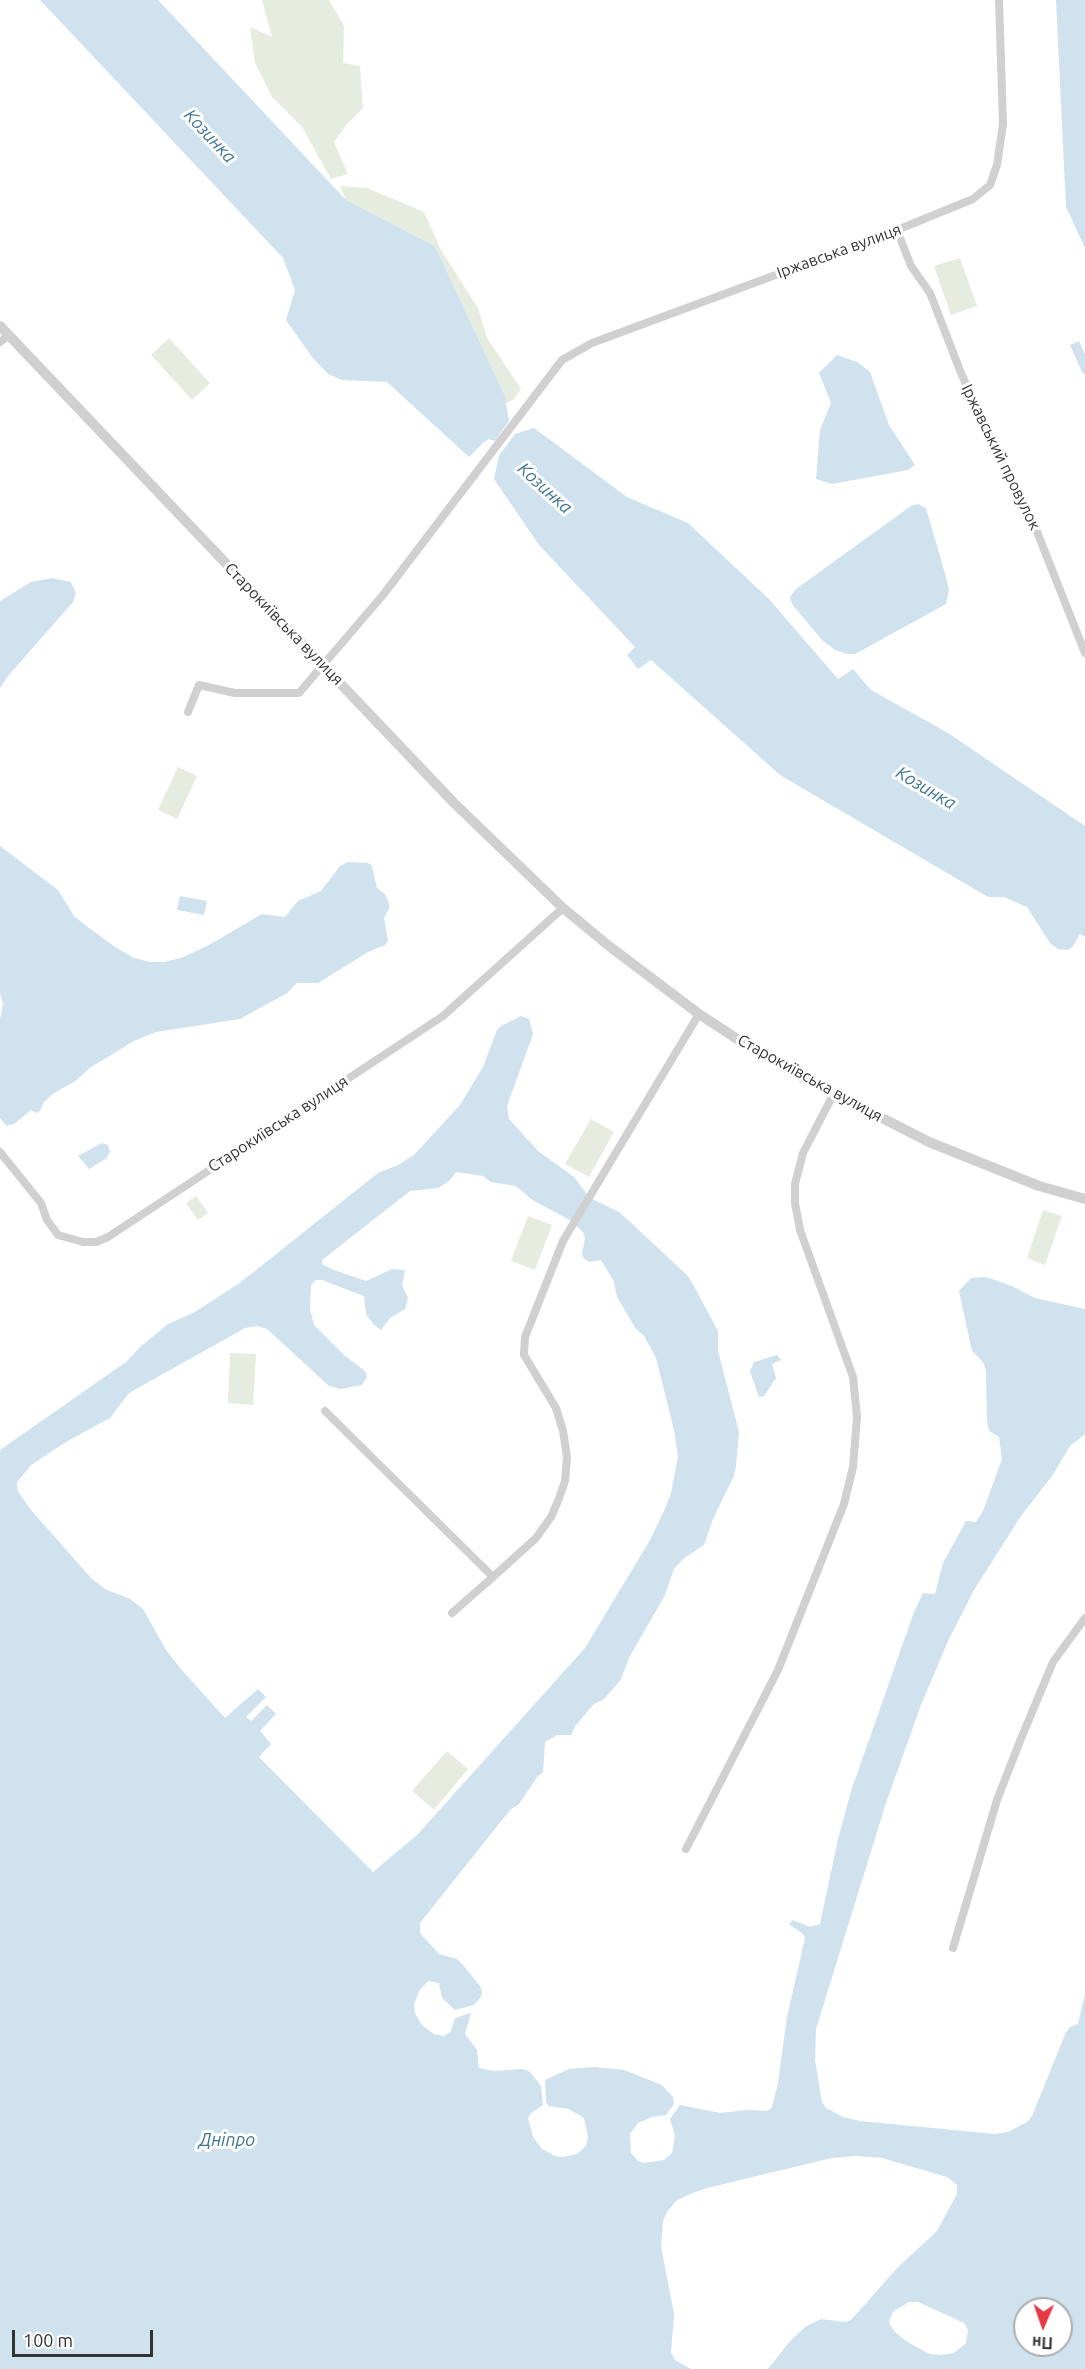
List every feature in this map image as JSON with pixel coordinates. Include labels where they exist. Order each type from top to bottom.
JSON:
[{"type":"street","name":"Іржавська вулиця","points":[[188,712],[199,685],[235,693],[299,693],[382,595],[562,360],[592,343],[897,230],[973,199],[990,185],[997,165],[1003,124],[999,0]]},
{"type":"street","name":"Іржавський провулок","points":[[897,230],[911,266],[930,293],[961,373],[997,453],[1030,514],[1085,653]]},
{"type":"street","name":"Старокиївська вулиця","points":[[0,326],[4,339],[324,665],[454,803],[563,908],[640,971],[751,1048],[929,1142],[1039,1186],[1085,1199]]},
{"type":"street","name":"Старокиївська вулиця","points":[[0,1152],[41,1203],[47,1220],[58,1235],[83,1242],[96,1242],[108,1237],[443,1016],[563,908]]},
{"type":"street","points":[[452,1613],[540,1532],[558,1501],[565,1481],[566,1450],[559,1415],[553,1401],[526,1360],[523,1349],[525,1337],[563,1241],[699,1014]]},
{"type":"street","points":[[686,1849],[778,1670],[843,1504],[850,1479],[857,1427],[853,1377],[803,1237],[795,1203],[795,1184],[803,1153],[834,1093]]},
{"type":"street","points":[[325,1411],[492,1577]]},
{"type":"street","points":[[953,1948],[997,1800],[1020,1741],[1053,1662],[1085,1618]]},
{"type":"shaded area","points":[[262,0],[329,0],[344,26],[343,63],[360,66],[363,108],[346,125],[334,142],[348,174],[331,179],[302,127],[272,97],[255,63],[250,27],[272,37]]},
{"type":"shaded area","points":[[340,186],[367,188],[424,212],[441,250],[478,308],[487,338],[521,389],[514,399],[502,406],[505,396],[435,246],[346,200]]},
{"type":"shaded area","points":[[960,258],[977,306],[951,315],[934,266]]},
{"type":"shaded area","points":[[169,338],[210,383],[192,400],[151,355]]},
{"type":"shaded area","points":[[178,767],[197,776],[177,819],[158,810]]},
{"type":"shaded area","points":[[591,1119],[614,1132],[589,1177],[565,1164]]},
{"type":"shaded area","points":[[196,1196],[208,1213],[198,1220],[186,1203]]},
{"type":"shaded area","points":[[1043,1210],[1062,1216],[1045,1265],[1027,1258]]},
{"type":"shaded area","points":[[528,1216],[552,1225],[535,1270],[511,1261]]},
{"type":"shaded area","points":[[230,1353],[256,1354],[253,1405],[228,1403]]},
{"type":"shaded area","points":[[447,1751],[468,1769],[434,1810],[412,1791]]},
{"type":"water","name":"Козинка","points":[[40,0],[158,0],[346,200],[435,246],[505,396],[509,421],[495,441],[489,439],[484,442],[469,457],[387,382],[342,380],[328,374],[312,357],[286,320],[295,290],[283,258]]},
{"type":"water","points":[[1056,0],[1085,0],[1085,248],[1066,207]]},
{"type":"water","points":[[1079,341],[1085,354],[1085,373],[1083,374],[1070,345]]},
{"type":"water","points":[[837,355],[857,362],[870,372],[889,425],[915,465],[908,470],[832,484],[816,479],[820,430],[831,403],[819,373]]},
{"type":"water","name":"Козинка","points":[[534,428],[627,497],[688,523],[769,599],[838,679],[853,669],[871,690],[948,733],[1085,826],[1085,937],[1080,934],[1068,950],[1058,949],[1050,943],[1027,907],[1004,897],[988,897],[780,775],[651,660],[638,669],[627,655],[635,647],[539,545],[494,479],[499,456],[515,434]]},
{"type":"water","points":[[918,504],[926,508],[946,577],[949,590],[946,604],[855,654],[835,650],[822,640],[792,604],[790,597],[796,589],[911,506]]},
{"type":"water","points":[[52,578],[71,582],[76,593],[73,602],[0,688],[0,601],[31,582]]},
{"type":"water","points":[[0,846],[58,890],[74,916],[85,925],[134,958],[150,962],[181,958],[209,945],[262,914],[285,917],[298,901],[321,891],[340,866],[348,862],[368,863],[372,866],[377,888],[385,894],[389,904],[384,918],[388,941],[385,945],[368,952],[318,983],[297,983],[287,993],[240,1019],[156,1032],[134,1041],[54,1093],[37,1113],[31,1110],[14,1124],[6,1126],[0,1118],[0,1019],[3,1004],[0,993]]},
{"type":"water","points":[[180,896],[207,901],[204,915],[177,910]]},
{"type":"water","name":"Дніпро","points":[[521,1016],[529,1019],[533,1034],[507,1106],[509,1119],[538,1151],[574,1177],[590,1198],[619,1212],[688,1276],[718,1331],[718,1351],[739,1432],[734,1476],[713,1519],[704,1545],[684,1558],[674,1569],[665,1595],[630,1656],[620,1681],[603,1700],[594,1704],[575,1726],[571,1735],[557,1735],[545,1742],[543,1772],[420,1923],[420,1933],[439,1954],[457,1959],[463,1965],[480,1986],[481,1997],[474,2005],[455,2010],[442,1998],[439,1983],[428,1981],[419,1991],[414,2005],[415,2013],[427,2029],[434,2034],[444,2036],[451,2031],[455,2018],[471,2013],[465,2034],[477,2050],[479,2068],[494,2071],[523,2069],[530,2072],[541,2086],[543,2105],[531,2113],[528,2118],[533,2137],[542,2149],[555,2156],[577,2154],[586,2146],[588,2137],[584,2118],[569,2109],[548,2106],[546,2101],[545,2080],[569,2069],[595,2067],[624,2070],[662,2085],[673,2097],[674,2104],[666,2115],[652,2117],[638,2123],[630,2134],[631,2153],[638,2161],[644,2163],[664,2160],[672,2153],[675,2136],[670,2119],[680,2105],[720,2113],[747,2110],[768,2111],[772,2107],[778,2083],[787,2017],[805,1938],[789,1924],[793,1920],[810,1927],[820,1924],[851,1791],[914,1612],[923,1593],[935,1594],[943,1563],[966,1521],[976,1522],[983,1511],[1002,1459],[999,1437],[989,1431],[987,1421],[986,1370],[983,1362],[972,1351],[959,1291],[971,1278],[986,1277],[1012,1286],[1035,1298],[1085,1309],[1085,1434],[1070,1446],[1052,1476],[1021,1516],[974,1590],[948,1641],[921,1705],[886,1803],[816,2029],[815,2060],[822,2102],[826,2108],[843,2117],[860,2121],[995,2134],[1008,2132],[1027,2122],[1032,2116],[1066,2032],[1070,2027],[1078,2024],[1085,1994],[1085,2369],[768,2369],[790,2341],[805,2327],[821,2319],[845,2322],[851,2320],[899,2266],[937,2231],[957,2194],[957,2185],[947,2177],[882,2158],[857,2156],[832,2158],[707,2188],[676,2201],[667,2212],[663,2221],[661,2246],[674,2314],[671,2352],[675,2360],[691,2369],[0,2369],[0,1450],[126,1362],[168,1324],[195,1312],[241,1282],[378,1173],[414,1155],[460,1105],[483,1067],[497,1030]],"holes":[[[456,1172],[483,1176],[491,1182],[516,1186],[531,1199],[571,1221],[583,1232],[585,1238],[582,1254],[584,1259],[589,1262],[601,1260],[614,1282],[617,1297],[656,1358],[674,1430],[678,1457],[671,1493],[650,1540],[585,1648],[418,1834],[373,1872],[259,1757],[271,1744],[260,1731],[276,1714],[267,1705],[251,1721],[246,1717],[266,1697],[258,1689],[225,1718],[166,1650],[143,1609],[130,1599],[105,1589],[91,1578],[31,1510],[17,1490],[17,1482],[31,1465],[66,1442],[110,1418],[129,1393],[245,1328],[257,1326],[267,1329],[329,1386],[341,1389],[362,1385],[367,1377],[365,1371],[344,1355],[314,1325],[310,1309],[311,1285],[316,1280],[322,1280],[364,1296],[366,1314],[381,1330],[390,1318],[405,1309],[408,1298],[402,1285],[405,1270],[392,1269],[366,1281],[323,1265],[322,1260],[410,1191],[438,1188],[449,1181]],[[909,2302],[918,2302],[964,2323],[968,2330],[966,2343],[954,2353],[940,2355],[930,2354],[909,2343],[896,2333],[889,2320],[894,2311]]]},
{"type":"water","points":[[102,1143],[108,1145],[110,1151],[107,1158],[89,1169],[78,1156]]},
{"type":"water","points":[[777,1355],[781,1360],[772,1364],[776,1378],[764,1396],[759,1397],[750,1371],[754,1362]]}]
